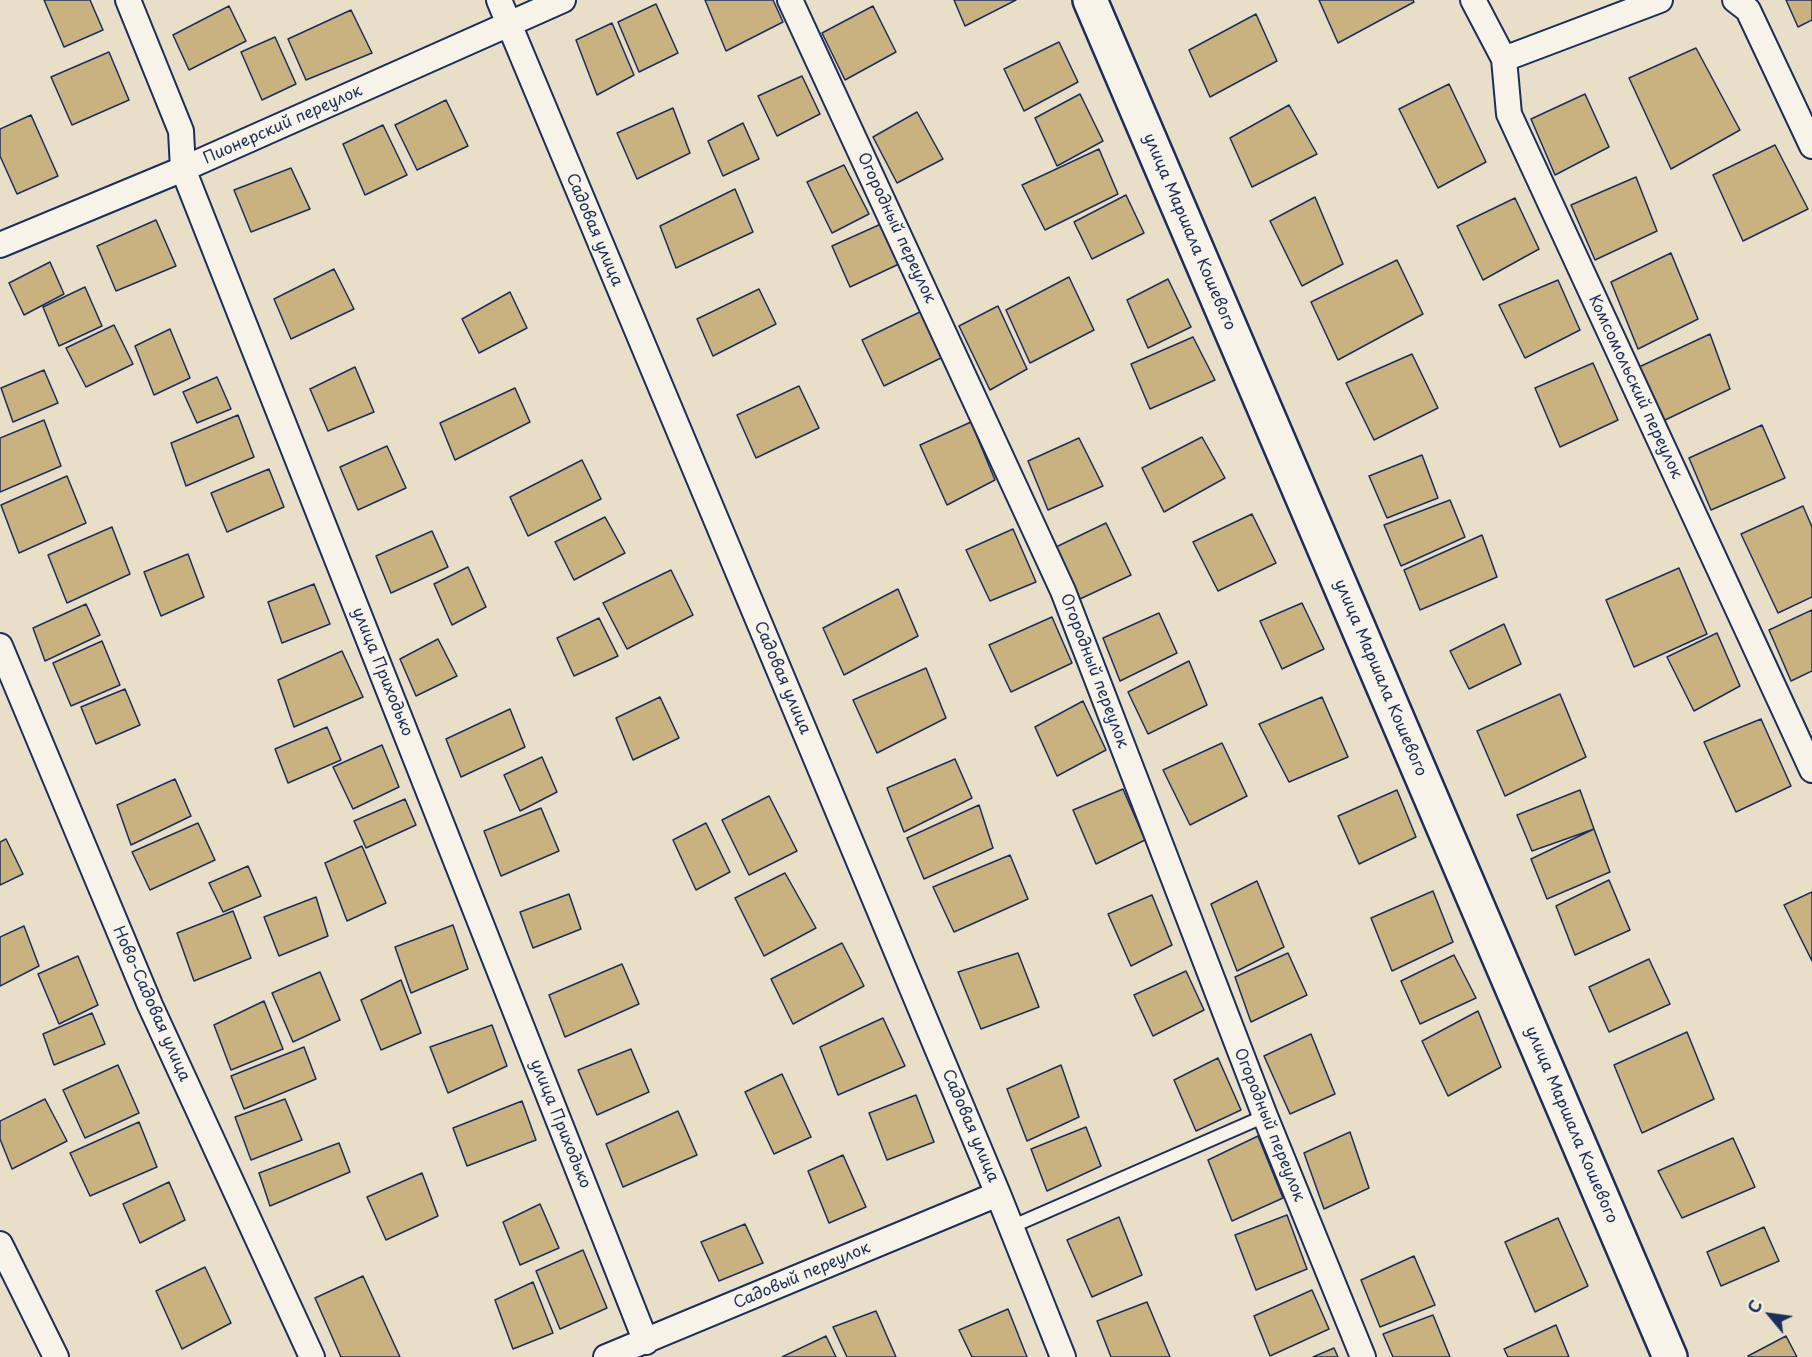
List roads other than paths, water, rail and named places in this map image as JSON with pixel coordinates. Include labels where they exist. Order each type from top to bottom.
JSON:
[{"type":"main road","name":"улица Маршала Кошевого","points":[[1090,0],[1670,1357]]},
{"type":"street","name":"улица Приходько","points":[[129,0],[181,131],[183,169],[646,1342]]},
{"type":"street","name":"Садовая улица","points":[[499,0],[998,1194],[1063,1357]]},
{"type":"street","name":"Пионерский переулок","points":[[0,245],[183,169],[563,0]]},
{"type":"street","name":"Огородный переулок","points":[[790,0],[1064,591],[1264,1116],[1363,1357]]},
{"type":"street","name":"Комсомольский переулок","points":[[1473,0],[1504,59],[1509,114],[1812,770]]},
{"type":"street","points":[[1504,59],[1660,0]]},
{"type":"street","points":[[1735,0],[1748,10],[1812,146]]},
{"type":"street","name":"Ново-Садовая улица","points":[[0,646],[150,1005],[312,1357]]},
{"type":"street","name":"Садовый переулок","points":[[606,1357],[998,1194]]},
{"type":"street","points":[[0,1244],[56,1357]]},
{"type":"lane","points":[[1011,1227],[1264,1116]]}]
